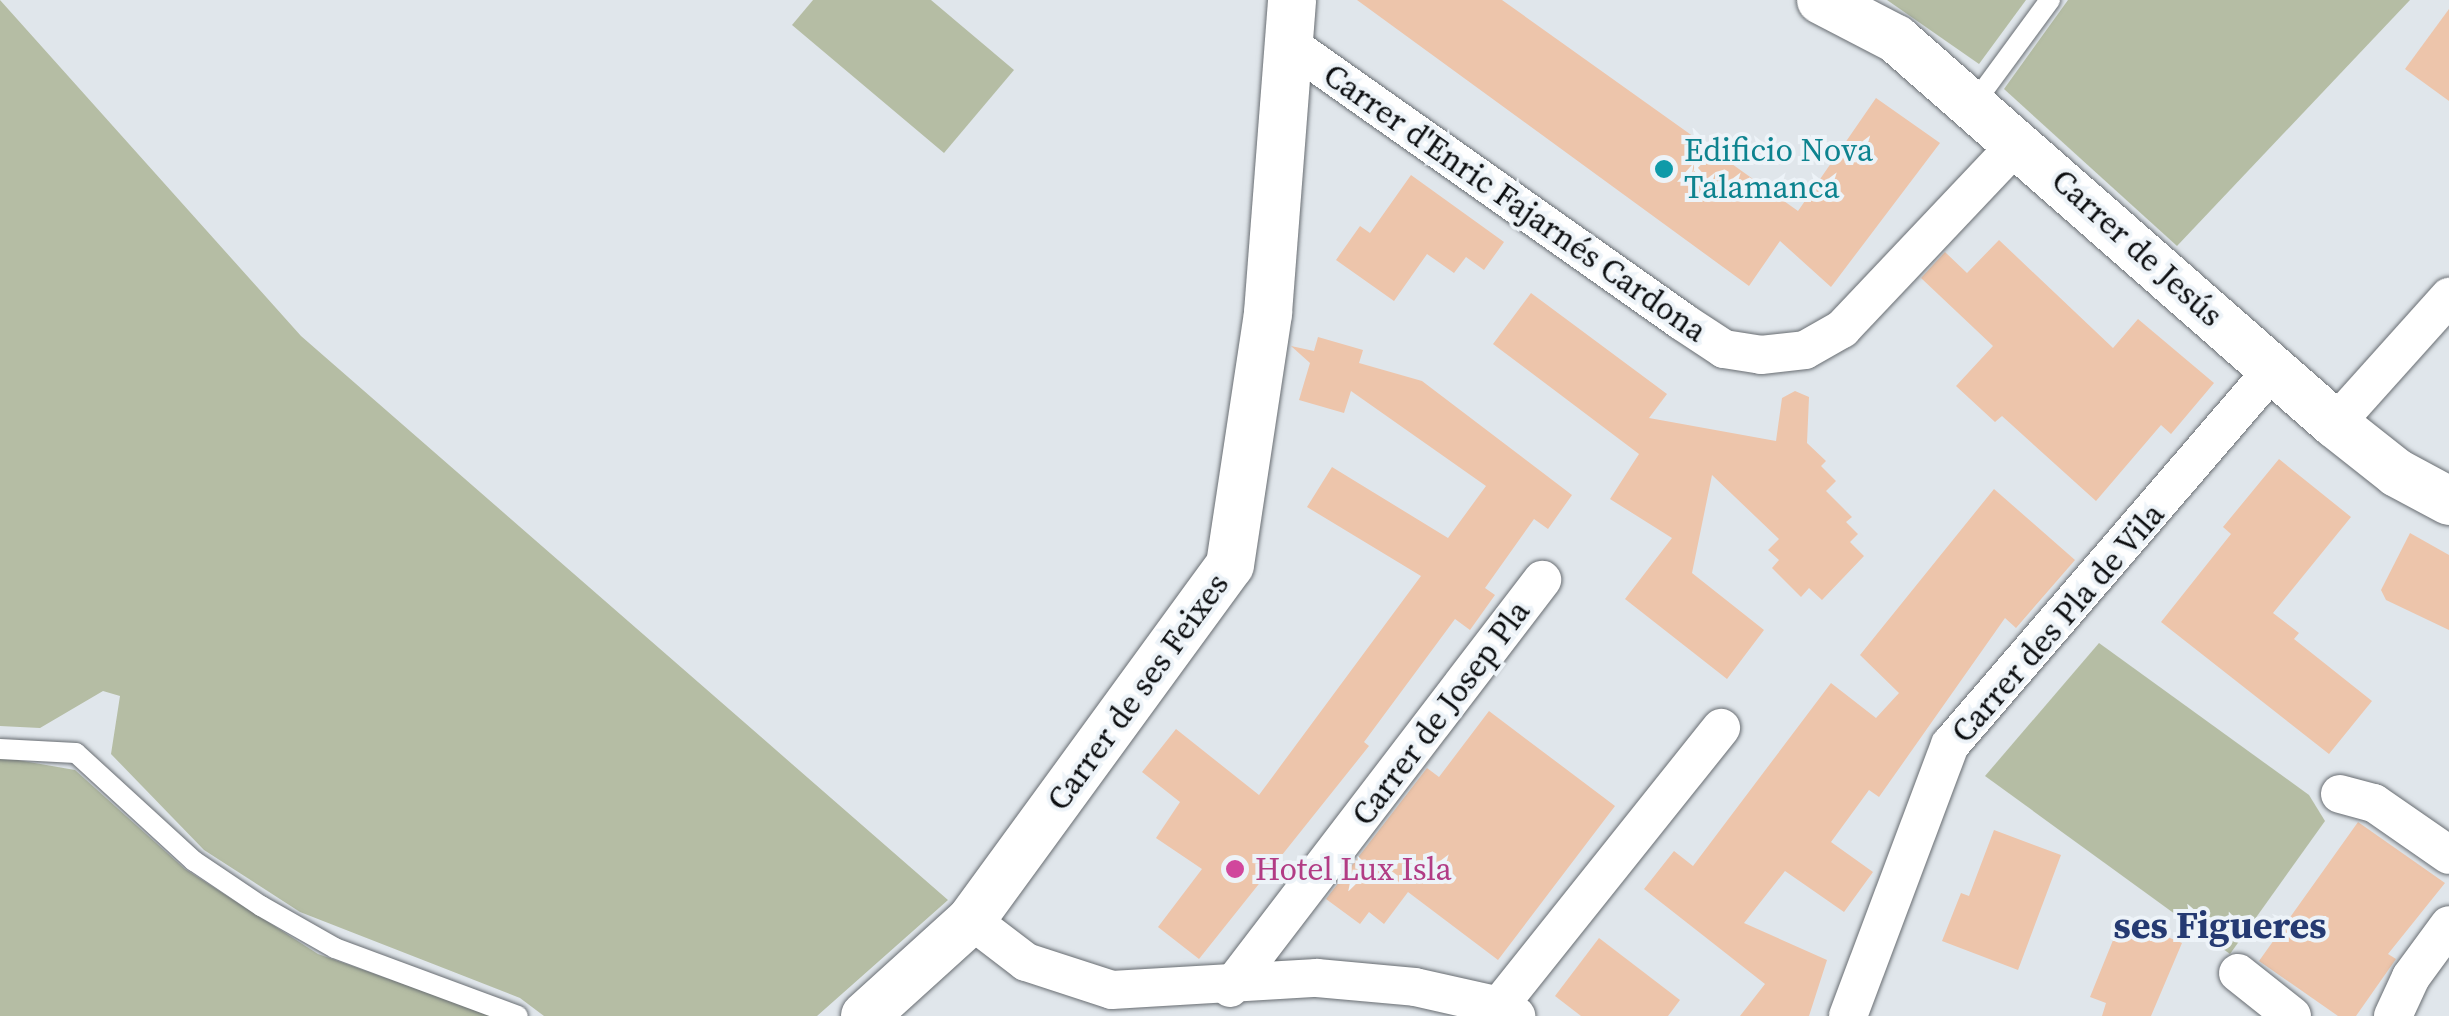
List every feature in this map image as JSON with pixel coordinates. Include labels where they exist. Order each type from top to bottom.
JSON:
[{"type":"street","name":"Carrer de Jesús","points":[[1821,0],[1896,39],[1975,102],[2335,424],[2397,473],[2449,501]]},
{"type":"street","name":"Carrer d'Enric Fajarnés Cardona","points":[[1291,22],[1683,322],[1724,348],[1761,355],[1804,350],[1842,329],[2018,142]]},
{"type":"street","name":"Carrer de ses Feixes","points":[[865,1016],[971,920],[1230,565],[1268,313],[1291,22]]},
{"type":"street","points":[[2335,424],[2449,296]]},
{"type":"street","name":"Carrer des Pla de Vila","points":[[1848,1016],[1950,745],[2272,369]]},
{"type":"street","name":"Carrer de Josep Pla","points":[[1230,988],[1542,580]]},
{"type":"street","points":[[971,920],[1026,962],[1112,990],[1230,988],[1318,978],[1416,987],[1508,1011],[1720,728]]},
{"type":"street","points":[[2340,794],[2374,803],[2449,856]]},
{"type":"street","points":[[2393,1016],[2411,977],[2449,925]]},
{"type":"street","points":[[2238,973],[2292,1016]]},
{"type":"lane","points":[[1975,102],[2050,0]]},
{"type":"lane","points":[[0,749],[76,752],[194,861],[261,906],[335,948],[518,1016]]},
{"type":"green space","points":[[0,0],[301,336],[948,900],[817,1016],[544,1016],[520,998],[300,912],[204,850],[111,754],[120,696],[103,691],[40,728],[0,726]]},
{"type":"green space","points":[[813,0],[931,0],[1014,70],[944,153],[792,25]]},
{"type":"green space","points":[[1887,0],[2026,0],[1979,64]]},
{"type":"green space","points":[[2068,0],[2410,0],[2177,246],[2004,89]]},
{"type":"green space","points":[[2099,643],[2309,795],[2325,821],[2230,954],[1985,776]]},
{"type":"green space","points":[[0,757],[75,770],[185,869],[318,954],[494,1016],[0,1016]]},
{"type":"building","name":"Edificio Nova Talamanca","points":[[1357,0],[1502,0],[1798,211],[1876,98],[1940,143],[1831,287],[1780,241],[1749,286]]},
{"type":"building","points":[[2449,9],[2449,101],[2405,69]]},
{"type":"building","points":[[1411,175],[1504,242],[1484,270],[1466,257],[1454,273],[1427,254],[1394,301],[1336,260],[1360,226],[1370,233]]},
{"type":"building","points":[[1999,240],[2113,348],[2138,319],[2214,383],[2171,434],[2161,425],[2096,501],[2002,416],[1995,422],[1956,386],[1993,346],[1921,278],[1945,252],[1967,273]]},
{"type":"building","points":[[1531,293],[1667,394],[1649,418],[1776,441],[1782,398],[1795,391],[1809,397],[1807,443],[1826,461],[1821,466],[1836,481],[1826,491],[1852,517],[1846,522],[1858,534],[1850,542],[1864,556],[1822,600],[1809,588],[1801,597],[1772,568],[1779,560],[1768,550],[1779,539],[1712,475],[1692,573],[1764,630],[1727,679],[1625,599],[1672,538],[1610,499],[1639,454],[1493,344]]},
{"type":"building","points":[[1318,337],[1363,350],[1359,363],[1422,381],[1572,495],[1548,529],[1534,519],[1485,588],[1495,595],[1470,630],[1455,619],[1364,742],[1369,746],[1199,959],[1158,927],[1202,869],[1156,838],[1180,802],[1142,772],[1176,729],[1259,795],[1421,576],[1307,507],[1332,467],[1448,538],[1486,486],[1351,391],[1344,413],[1299,400],[1310,363],[1291,346],[1314,351]]},
{"type":"building","points":[[2279,459],[2351,517],[2273,613],[2299,633],[2294,639],[2372,701],[2329,754],[2161,622],[2231,534],[2223,527]]},
{"type":"building","points":[[1994,489],[2075,560],[2016,628],[2005,618],[1879,797],[1869,790],[1831,842],[1873,872],[1844,912],[1785,871],[1744,923],[1827,960],[1809,1016],[1740,1016],[1765,984],[1644,889],[1674,851],[1693,866],[1831,683],[1876,718],[1899,693],[1860,655]]},
{"type":"building","points":[[2410,533],[2449,555],[2449,630],[2386,600],[2381,590]]},
{"type":"building","points":[[1489,711],[1615,806],[1498,960],[1408,892],[1384,924],[1369,912],[1360,924],[1326,899],[1427,768],[1439,777]]},
{"type":"building","points":[[2358,822],[2445,883],[2388,954],[2396,959],[2356,1016],[2338,1016],[2259,961]]},
{"type":"building","points":[[1994,830],[2061,855],[2018,970],[1942,941],[1961,893],[1969,896]]},
{"type":"building","points":[[2122,918],[2182,943],[2151,1016],[2102,1016],[2106,1003],[2090,997]]},
{"type":"building","points":[[1599,938],[1680,1000],[1668,1016],[1581,1016],[1555,996]]},
{"type":"place","name":"Edificio Nova Talamanca","points":[[1664,169]]},
{"type":"place","name":"Hotel Lux Isla","points":[[1235,869]]},
{"type":"district","name":"ses Figueres","points":[[2220,926]]}]
